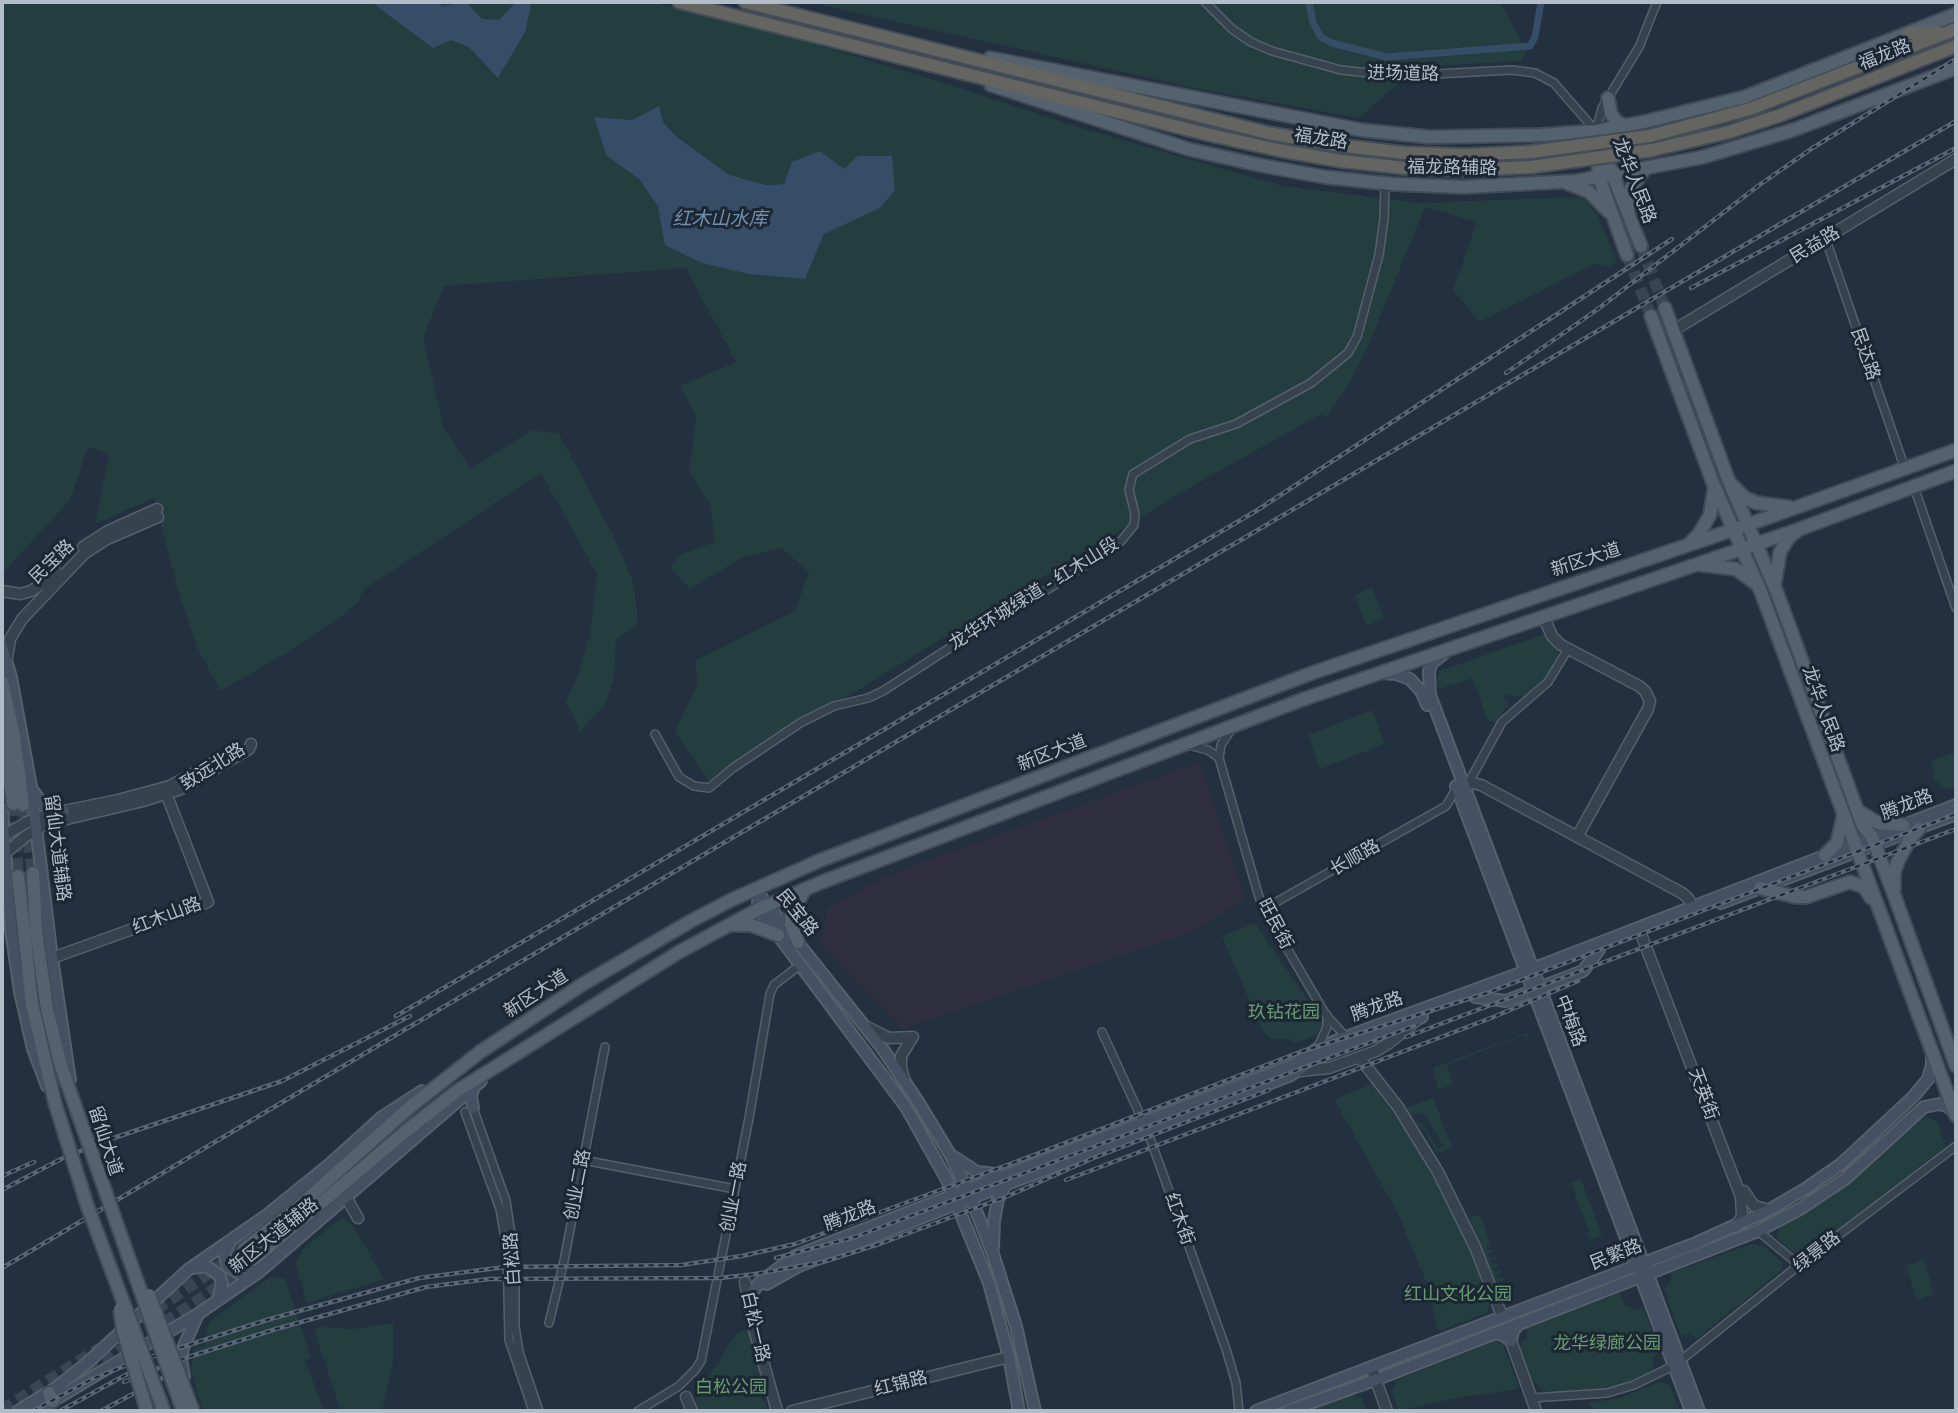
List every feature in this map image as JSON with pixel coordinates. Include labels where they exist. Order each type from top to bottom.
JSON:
[{"type":"highway","name":"福龙路","points":[[679,2],[1206,134],[1312,156],[1436,170],[1531,167],[1652,150],[1778,116],[1956,46]]},
{"type":"highway","name":"福龙路","points":[[745,2],[1234,126],[1300,139],[1415,153],[1466,155],[1530,152],[1650,136],[1750,109],[1952,31]]},
{"type":"highway","points":[[1908,33],[1952,31]]},
{"type":"main road","name":"福龙路辅路","points":[[942,51],[1008,61],[1362,130],[1460,137],[1596,131],[1745,97],[1956,14]]},
{"type":"main road","name":"福龙路辅路","points":[[946,68],[1039,102],[1188,149],[1296,173],[1385,188],[1560,182],[1703,157],[1769,138],[1956,68]]},
{"type":"main road","points":[[1608,98],[1611,114],[1617,122],[1626,126]]},
{"type":"main road","name":"龙华人民路","points":[[1596,131],[1611,215],[1627,255]]},
{"type":"main road","points":[[1628,214],[1631,189],[1645,169]]},
{"type":"main road","name":"龙华人民路","points":[[1605,176],[1628,214],[1641,246]]},
{"type":"main road","points":[[1560,182],[1579,186],[1611,215]]},
{"type":"main road","name":"龙华人民路","points":[[1665,308],[1728,479],[1776,590],[1863,826],[1873,841],[1896,900],[1956,1066]]},
{"type":"main road","name":"龙华人民路","points":[[1651,316],[1713,483],[1761,592],[1956,1114]]},
{"type":"main road","name":"新区大道","points":[[244,1249],[297,1208],[410,1107],[490,1045],[583,985],[691,921],[755,889],[821,860],[1279,685],[1956,450]]},
{"type":"main road","points":[[235,1238],[224,1253],[228,1267],[240,1274],[257,1266],[406,1131],[457,1091],[722,927],[764,907],[1186,744],[1376,674],[1756,544],[1956,471]]},
{"type":"main road","points":[[1728,479],[1740,494],[1757,503],[1776,507],[1800,506]]},
{"type":"main road","points":[[1684,546],[1699,534],[1710,515],[1714,496],[1713,483]]},
{"type":"main road","points":[[1776,590],[1776,567],[1780,552],[1789,537],[1801,528]]},
{"type":"main road","points":[[1691,566],[1722,566],[1737,570],[1754,582],[1761,592]]},
{"type":"main road","name":"留仙大道辅路","points":[[2,647],[31,786],[51,958],[72,1097]]},
{"type":"main road","name":"中梅路","points":[[1451,648],[1432,663],[1428,685],[1529,973]]},
{"type":"main road","name":"中梅路","points":[[1376,674],[1401,675],[1418,687],[1463,786],[1464,810],[1536,989],[1676,1363],[1691,1411]]},
{"type":"main road","points":[[2,682],[14,736],[13,806],[3,836],[12,930],[26,1026],[53,1100]]},
{"type":"main road","points":[[2,724],[13,806]]},
{"type":"main road","points":[[31,786],[44,806],[64,811]]},
{"type":"main road","name":"腾龙路","points":[[748,1301],[768,1282],[786,1272],[956,1198],[1006,1184],[1295,1064],[1317,1049],[1346,1037],[1641,934],[1760,888],[1873,841],[1903,825],[1956,805]]},
{"type":"main road","points":[[1857,810],[1878,823],[1903,825]]},
{"type":"main road","points":[[1825,855],[1837,843],[1843,813]]},
{"type":"main road","name":"腾龙路","points":[[1873,841],[1919,829],[1956,814]]},
{"type":"main road","points":[[1896,900],[1895,869],[1905,847],[1919,829]]},
{"type":"main road","name":"腾龙路","points":[[1595,949],[1693,906],[1825,855],[1856,848]]},
{"type":"main road","name":"留仙大道","points":[[33,873],[36,930],[47,1009],[60,1063],[104,1195],[183,1411]]},
{"type":"main road","name":"留仙大道","points":[[18,876],[32,1004],[53,1100],[78,1179],[164,1411]]},
{"type":"main road","points":[[1760,888],[1801,897],[1854,882],[1866,890],[1879,910]]},
{"type":"main road","name":"民宝路","points":[[755,889],[778,935],[906,1107],[956,1198],[989,1283],[1009,1357],[1019,1411]]},
{"type":"main road","points":[[798,942],[791,919],[793,908],[805,890]]},
{"type":"main road","name":"民宝路","points":[[764,907],[798,942],[863,1023],[905,1081],[947,1150],[969,1194],[993,1254],[1020,1337],[1035,1411]]},
{"type":"main road","points":[[2,913],[12,930]]},
{"type":"main road","points":[[722,927],[751,925],[778,935]]},
{"type":"main road","points":[[1475,997],[1506,1001],[1583,971],[1595,949]]},
{"type":"main road","name":"腾龙路","points":[[969,1194],[1009,1172],[1300,1071],[1328,1052],[1475,997],[1529,973]]},
{"type":"main road","name":"民繁路","points":[[1288,1411],[1502,1316],[1641,1270],[1670,1253],[1769,1210],[1841,1164],[1914,1096],[1928,1079],[1932,1055]]},
{"type":"main road","name":"新区大道辅路","points":[[19,1411],[114,1366],[218,1300],[257,1266],[347,1199],[510,1056]]},
{"type":"main road","name":"新区大道辅路","points":[[36,1411],[189,1269],[306,1184],[382,1117],[452,1073]]},
{"type":"main road","points":[[450,1107],[469,1110],[474,1087]]},
{"type":"main road","name":"民繁路","points":[[1641,1270],[1667,1266],[1758,1231],[1800,1209],[1845,1179],[1927,1105],[1943,1104],[1956,1114]]},
{"type":"main road","points":[[947,1150],[961,1164],[977,1172],[1009,1172]]},
{"type":"main road","points":[[993,1254],[998,1199],[1006,1184]]},
{"type":"main road","points":[[1667,1266],[1657,1277],[1651,1296],[1617,1279],[1631,1241],[1646,1250],[1670,1253]]},
{"type":"main road","points":[[125,1248],[155,1308],[195,1411]]},
{"type":"main road","points":[[189,1269],[206,1266],[219,1275],[222,1283],[218,1300]]},
{"type":"main road","points":[[114,1278],[123,1330],[149,1411]]},
{"type":"main road","name":"民繁路","points":[[1256,1411],[1494,1333],[1617,1279]]},
{"type":"main road","points":[[195,1411],[181,1359],[186,1337],[198,1314]]},
{"type":"main road","points":[[1494,1333],[1511,1341],[1513,1331],[1520,1323]]},
{"type":"main road","name":"中梅路","points":[[1676,1363],[1699,1411]]},
{"type":"main road","points":[[114,1366],[125,1364],[133,1367],[149,1411]]},
{"type":"street","name":"进场道路","points":[[1205,2],[1232,29],[1251,42],[1326,67],[1355,73],[1397,76],[1512,70],[1535,73],[1554,83],[1596,131]]},
{"type":"street","points":[[1596,131],[1599,114],[1639,47],[1657,2]]},
{"type":"street","name":"民益路","points":[[1674,330],[1956,159]]},
{"type":"street","name":"龙华环城绿道 - 红木山段","points":[[655,734],[679,776],[694,786],[709,788],[733,768],[800,723],[834,706],[869,698],[883,691],[961,640],[1024,605],[1107,552],[1127,537],[1134,525],[1135,514],[1129,490],[1133,474],[1197,436],[1249,417],[1311,383],[1341,361],[1354,345],[1377,263],[1383,229],[1385,188]]},
{"type":"street","name":"民达路","points":[[1826,240],[1905,469]]},
{"type":"street","points":[[1914,487],[1956,608]]},
{"type":"street","name":"民宝路","points":[[2,591],[20,594],[41,586],[96,538],[158,513],[107,539],[75,563],[22,619],[7,648],[8,666]]},
{"type":"street","points":[[1544,616],[1552,636],[1568,649],[1639,686],[1650,701],[1577,837]]},
{"type":"street","points":[[1446,806],[1463,786],[1502,722],[1548,682],[1568,649]]},
{"type":"street","points":[[1186,744],[1208,750],[1219,758],[1221,745],[1234,727]]},
{"type":"street","name":"致远北路","points":[[36,824],[46,824],[165,791],[209,774],[249,750],[251,744],[165,791],[64,811],[36,824]]},
{"type":"street","name":"旺民街","points":[[1219,758],[1264,909],[1326,1015],[1346,1037]]},
{"type":"street","points":[[1463,786],[1481,785],[1682,893],[1693,906]]},
{"type":"street","name":"红木山路","points":[[51,958],[208,902],[165,791]]},
{"type":"street","points":[[1446,806],[1464,810]]},
{"type":"street","name":"长顺路","points":[[1264,909],[1446,806]]},
{"type":"street","points":[[3,836],[36,824]]},
{"type":"street","points":[[4,855],[36,824]]},
{"type":"street","name":"天英街","points":[[1641,934],[1741,1197],[1742,1216],[1735,1226]]},
{"type":"street","name":"天英街","points":[[1653,961],[1671,993],[1745,1196],[1754,1206],[1769,1210]]},
{"type":"street","name":"创业一路","points":[[638,1411],[679,1386],[701,1361],[772,989],[778,981],[800,965]]},
{"type":"street","points":[[1317,1049],[1327,1027],[1326,1015]]},
{"type":"street","points":[[1300,1071],[1329,1068],[1382,1048],[1419,1018]]},
{"type":"street","points":[[863,1023],[888,1038],[913,1037],[901,1056],[905,1081]]},
{"type":"street","name":"红木街","points":[[1102,1032],[1145,1126],[1226,1349],[1236,1383],[1239,1411]]},
{"type":"street","name":"创业二路","points":[[549,1323],[605,1047]]},
{"type":"street","points":[[1359,1057],[1398,1107],[1438,1172],[1475,1247],[1502,1316]]},
{"type":"street","name":"白松路","points":[[469,1110],[500,1209],[507,1250],[509,1340],[533,1411]]},
{"type":"street","name":"白松路","points":[[469,1110],[506,1201],[515,1260],[516,1335],[539,1411]]},
{"type":"street","name":"绿景路","points":[[1531,1398],[1607,1393],[1634,1385],[1676,1363],[1799,1265],[1956,1146]]},
{"type":"street","points":[[583,1160],[735,1189]]},
{"type":"street","points":[[347,1199],[358,1218]]},
{"type":"street","points":[[1758,1231],[1799,1265]]},
{"type":"street","name":"白松一路","points":[[745,1282],[777,1411]]},
{"type":"street","points":[[1511,1341],[1536,1411]]},
{"type":"street","name":"红锦路","points":[[792,1411],[1009,1357]]},
{"type":"street","points":[[1370,1375],[1381,1411]]},
{"type":"street","points":[[1370,1375],[1387,1411]]},
{"type":"street","points":[[686,1397],[692,1411]]},
{"type":"shaded area","points":[[1200,762],[1245,899],[1194,931],[903,1029],[821,944],[827,908],[890,874]]},
{"type":"green space","points":[[2,2],[652,2],[768,31],[922,76],[1088,130],[1283,186],[1419,203],[1579,197],[1597,214],[1617,262],[1608,267],[1597,264],[1590,266],[1479,322],[1453,290],[1477,222],[1425,207],[1369,344],[1349,384],[1327,417],[1321,414],[1187,489],[709,781],[675,732],[697,686],[696,660],[795,611],[809,572],[781,548],[741,558],[690,589],[670,568],[681,554],[715,542],[711,506],[689,472],[696,417],[680,386],[736,362],[686,268],[444,286],[423,338],[444,428],[471,469],[532,430],[559,434],[616,541],[634,585],[638,623],[616,640],[614,678],[604,706],[580,731],[566,702],[579,672],[590,633],[597,574],[541,473],[363,590],[358,602],[339,618],[290,651],[220,691],[197,647],[177,586],[154,498],[95,524],[109,454],[88,447],[70,500],[2,574]],"holes":[[[659,107],[663,122],[677,137],[728,174],[766,185],[784,184],[844,169],[824,234],[805,279],[666,245],[658,207],[640,180],[606,155],[594,117],[632,120]]]},
{"type":"green space","points":[[808,2],[1500,2],[1527,51],[1520,61],[1417,67],[1359,118],[1199,89]]},
{"type":"green space","points":[[1372,587],[1384,618],[1366,626],[1354,595]]},
{"type":"green space","points":[[1545,634],[1558,655],[1544,680],[1525,697],[1503,697],[1509,704],[1495,723],[1487,719],[1473,678],[1439,689],[1436,687],[1439,671]]},
{"type":"green space","points":[[1372,710],[1385,744],[1320,769],[1308,735]]},
{"type":"green space","points":[[1956,752],[1956,788],[1945,789],[1934,779],[1932,760]]},
{"type":"green space","name":"玖钻花园","points":[[1255,923],[1323,1023],[1320,1033],[1299,1042],[1291,1042],[1290,1039],[1271,1039],[1262,1030],[1222,936]]},
{"type":"green space","points":[[1525,1033],[1529,1036],[1525,1038],[1523,1035],[1447,1065],[1453,1084],[1438,1090],[1433,1068]]},
{"type":"green space","name":"红山文化公园","points":[[1372,1084],[1414,1143],[1462,1232],[1490,1303],[1487,1313],[1438,1331],[1426,1281],[1398,1214],[1334,1099]]},
{"type":"green space","points":[[1433,1098],[1452,1148],[1435,1154],[1436,1151],[1422,1127],[1419,1128],[1416,1122],[1423,1124],[1438,1149],[1443,1146],[1427,1117],[1421,1113],[1411,1115],[1407,1108]]},
{"type":"green space","points":[[1927,1116],[1938,1123],[1945,1147],[1808,1253],[1795,1254],[1777,1238],[1780,1224],[1848,1182]]},
{"type":"green space","points":[[1581,1179],[1602,1235],[1589,1240],[1586,1234],[1589,1232],[1571,1183]]},
{"type":"green space","points":[[1474,1215],[1481,1217],[1490,1244],[1486,1247],[1487,1250],[1493,1251],[1488,1254],[1490,1258],[1495,1256],[1496,1259],[1491,1261],[1492,1265],[1497,1263],[1495,1272],[1500,1270],[1501,1273],[1496,1275],[1498,1279],[1503,1277],[1504,1280],[1499,1282],[1500,1286],[1505,1284],[1501,1288],[1503,1292],[1508,1291],[1512,1304],[1503,1299],[1470,1219]]},
{"type":"green space","points":[[342,1217],[354,1227],[384,1279],[307,1303],[295,1263],[305,1247]]},
{"type":"green space","name":"龙华绿廊公园","points":[[1751,1244],[1763,1246],[1782,1262],[1782,1270],[1696,1339],[1690,1333],[1681,1336],[1664,1288],[1671,1281],[1671,1273]]},
{"type":"green space","points":[[1924,1259],[1934,1294],[1917,1300],[1906,1266]]},
{"type":"green space","points":[[271,1277],[285,1279],[311,1358],[305,1360],[324,1411],[203,1411],[191,1369],[195,1345],[204,1347],[209,1322]]},
{"type":"green space","name":"龙华绿廊公园","points":[[1620,1293],[1624,1305],[1636,1310],[1642,1307],[1662,1352],[1653,1357],[1653,1371],[1603,1389],[1543,1392],[1539,1385],[1532,1382],[1519,1344],[1527,1339],[1527,1328]]},
{"type":"green space","points":[[393,1323],[393,1362],[382,1411],[341,1411],[314,1329],[353,1329]]},
{"type":"green space","name":"白松公园","points":[[740,1331],[748,1331],[751,1334],[760,1375],[753,1378],[757,1396],[766,1401],[767,1411],[698,1411],[695,1399]]},
{"type":"green space","name":"龙华绿廊公园","points":[[1495,1341],[1503,1344],[1519,1389],[1456,1398],[1398,1411],[1392,1392],[1397,1380]]},
{"type":"green space","name":"龙华绿廊公园","points":[[1659,1382],[1670,1385],[1680,1411],[1600,1411],[1589,1406],[1589,1403],[1620,1398]]},
{"type":"green space","points":[[1352,1395],[1362,1397],[1367,1411],[1310,1411]]},
{"type":"water","points":[[371,2],[439,2],[442,6],[466,2],[482,19],[499,20],[516,2],[531,5],[525,32],[498,78],[469,47],[451,40],[433,48]]},
{"type":"water","name":"红木山水库","points":[[659,106],[663,122],[677,137],[728,174],[766,185],[784,184],[792,162],[820,151],[844,169],[858,156],[892,156],[895,190],[880,208],[824,234],[805,279],[749,274],[702,263],[665,245],[658,207],[640,180],[606,155],[594,117],[632,120]]},
{"type":"waterway","points":[[1309,2],[1313,23],[1321,37],[1332,43],[1387,57],[1530,46],[1535,37],[1541,2]]},
{"type":"tunnel","points":[[1641,246],[1665,308]]},
{"type":"tunnel","points":[[1627,255],[1651,316]]},
{"type":"tunnel","points":[[13,804],[18,876]]},
{"type":"tunnel","points":[[23,805],[33,873]]},
{"type":"tunnel","points":[[126,1330],[244,1249]]},
{"type":"tunnel","points":[[28,1411],[199,1300],[254,1260]]},
{"type":"tunnel","points":[[2,1410],[100,1348]]},
{"type":"railway","points":[[1506,373],[1598,309],[1758,186],[1811,149],[1956,59]]},
{"type":"railway","points":[[2,1268],[1956,121]]},
{"type":"railway","points":[[1691,288],[1956,148]]},
{"type":"railway","points":[[396,1016],[1256,511],[1672,239]]},
{"type":"railway","points":[[33,1411],[92,1379],[132,1363],[270,1319],[419,1278],[505,1267],[681,1265],[742,1256],[795,1244],[1300,1052],[1487,993],[1956,814]]},
{"type":"railway","points":[[1406,1037],[1956,829]]},
{"type":"railway","points":[[1066,1180],[1491,1018],[1578,981]]},
{"type":"railway","points":[[2,1190],[61,1159],[105,1141],[282,1081],[410,1016]]},
{"type":"railway","points":[[776,1258],[855,1237],[1414,1026]]},
{"type":"railway","points":[[124,1382],[176,1361],[276,1329],[426,1287],[489,1279],[720,1278],[823,1262],[1008,1196],[1091,1159],[1269,1090]]},
{"type":"railway","points":[[2,1176],[34,1162]]},
{"type":"railway","points":[[101,1411],[181,1368]]},
{"type":"railway","points":[[60,1411],[131,1372]]}]
